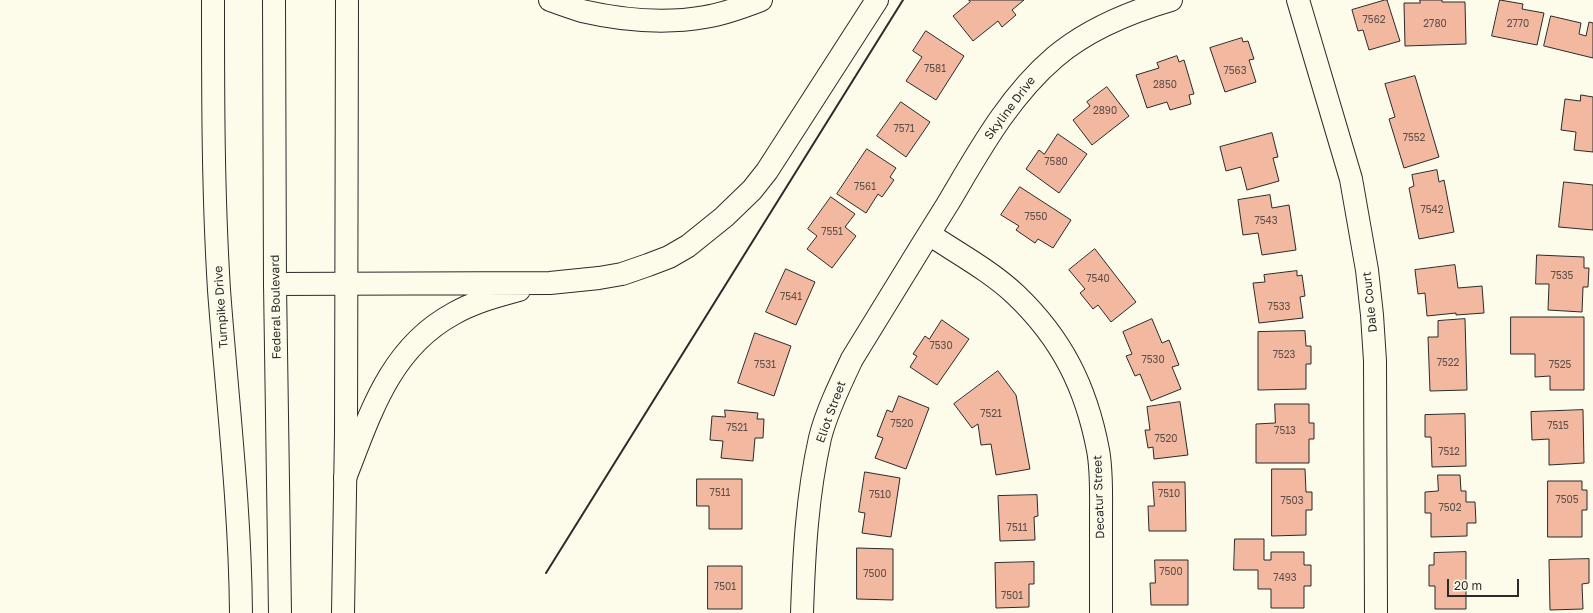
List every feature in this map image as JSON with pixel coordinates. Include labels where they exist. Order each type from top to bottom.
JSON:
[{"type":"main road","name":"Turnpike Drive","points":[[213,0],[214,196],[219,290],[239,557],[241,613]]},
{"type":"main road","name":"Federal Boulevard","points":[[274,0],[280,613]]},
{"type":"main road","points":[[343,613],[347,0]]},
{"type":"main road","points":[[550,0],[582,11],[632,20],[670,20],[705,17],[740,8],[761,0]]},
{"type":"main road","points":[[276,284],[550,283],[622,274],[669,257],[688,246],[715,225],[743,199],[767,171],[877,0]]},
{"type":"main road","name":"Skyline Drive","points":[[929,234],[989,135],[1034,76],[1056,56],[1098,28],[1122,17],[1171,0]]},
{"type":"main road","name":"Dale Court","points":[[1298,0],[1351,179],[1367,270],[1375,361],[1376,613]]},
{"type":"main road","name":"Eliot Street","points":[[802,613],[804,548],[808,507],[820,436],[838,388],[852,359],[929,234]]},
{"type":"main road","name":"Decatur Street","points":[[929,234],[1001,282],[1016,295],[1042,324],[1065,354],[1082,389],[1098,451],[1100,478],[1101,613]]},
{"type":"main road","points":[[345,478],[381,391],[406,352],[419,338],[454,313],[475,304],[498,296],[550,283]]},
{"type":"building","points":[[969,0],[1024,0],[1012,10],[1016,15],[1002,27],[998,21],[973,41],[953,16],[970,2]]},
{"type":"building","points":[[1387,0],[1400,41],[1369,50],[1363,30],[1358,31],[1352,10]]},
{"type":"building","points":[[1420,0],[1465,2],[1466,44],[1405,46],[1404,3],[1420,3]]},
{"type":"building","points":[[1500,0],[1523,4],[1522,9],[1544,13],[1537,45],[1492,36]]},
{"type":"building","points":[[1551,16],[1581,23],[1579,34],[1586,36],[1589,22],[1593,23],[1593,58],[1544,46]]},
{"type":"building","points":[[926,31],[964,56],[936,100],[906,81],[922,57],[913,51]]},
{"type":"building","points":[[1242,38],[1243,42],[1248,41],[1254,59],[1249,60],[1256,82],[1225,92],[1210,48]]},
{"type":"building","points":[[1177,56],[1179,62],[1184,60],[1194,94],[1189,95],[1191,104],[1170,110],[1167,102],[1147,108],[1136,75],[1159,68],[1157,63]]},
{"type":"building","points":[[1415,76],[1439,157],[1404,168],[1389,119],[1395,117],[1385,84]]},
{"type":"building","points":[[1107,87],[1129,116],[1092,145],[1073,120],[1090,106],[1087,102]]},
{"type":"building","points":[[1581,95],[1593,97],[1593,152],[1574,150],[1576,132],[1561,130],[1565,99],[1580,101]]},
{"type":"building","points":[[901,102],[930,122],[906,157],[877,136]]},
{"type":"building","points":[[1272,133],[1278,157],[1273,158],[1279,181],[1247,190],[1241,167],[1226,171],[1220,147]]},
{"type":"building","points":[[1058,134],[1087,154],[1059,193],[1026,169],[1039,150],[1044,154]]},
{"type":"building","points":[[867,149],[896,168],[890,177],[894,180],[882,197],[878,194],[866,213],[837,194]]},
{"type":"building","points":[[1437,170],[1439,182],[1444,180],[1454,232],[1419,239],[1409,188],[1414,186],[1412,175]]},
{"type":"building","points":[[1564,182],[1593,185],[1593,230],[1559,227]]},
{"type":"building","points":[[1020,187],[1071,220],[1053,248],[1038,239],[1035,243],[1016,230],[1019,226],[1001,215]]},
{"type":"building","points":[[1270,195],[1272,208],[1289,205],[1296,250],[1262,255],[1258,233],[1243,235],[1238,200]]},
{"type":"building","points":[[831,197],[855,214],[845,227],[856,236],[832,268],[807,249],[817,236],[808,229]]},
{"type":"building","points":[[1095,249],[1136,302],[1111,322],[1098,305],[1093,309],[1080,293],[1085,289],[1069,270]]},
{"type":"building","points":[[1537,255],[1584,257],[1584,268],[1589,268],[1588,287],[1583,287],[1582,312],[1548,310],[1549,284],[1536,284]]},
{"type":"building","points":[[1455,265],[1458,288],[1482,286],[1484,313],[1456,315],[1456,313],[1427,316],[1425,293],[1418,294],[1415,270]]},
{"type":"building","points":[[786,269],[815,282],[796,325],[766,312]]},
{"type":"building","points":[[1297,271],[1297,276],[1302,275],[1305,296],[1300,297],[1303,318],[1259,323],[1253,283],[1265,282],[1264,275]]},
{"type":"building","points":[[1511,317],[1584,317],[1584,390],[1550,390],[1550,376],[1535,377],[1535,354],[1511,354]]},
{"type":"building","points":[[1152,319],[1162,343],[1169,340],[1179,365],[1172,367],[1181,389],[1151,401],[1140,374],[1135,376],[1126,356],[1132,354],[1123,332]]},
{"type":"building","points":[[1465,319],[1467,390],[1430,391],[1428,337],[1438,337],[1438,321]]},
{"type":"building","points":[[942,320],[969,339],[937,385],[910,367],[917,356],[913,354],[925,336],[929,339]]},
{"type":"building","points":[[1305,331],[1306,346],[1311,346],[1311,364],[1306,364],[1306,389],[1258,390],[1258,332]]},
{"type":"building","points":[[755,333],[791,346],[774,396],[738,383]]},
{"type":"building","points":[[998,371],[1016,395],[1030,469],[996,475],[991,444],[981,445],[978,424],[972,428],[954,404]]},
{"type":"building","points":[[899,396],[929,408],[906,469],[875,458],[883,438],[877,436],[887,410],[892,412]]},
{"type":"building","points":[[1180,402],[1188,455],[1154,459],[1153,447],[1148,448],[1145,430],[1150,430],[1147,407]]},
{"type":"building","points":[[1275,404],[1309,404],[1309,423],[1314,423],[1314,439],[1309,439],[1309,463],[1256,463],[1256,424],[1275,423]]},
{"type":"building","points":[[725,410],[758,413],[757,419],[764,419],[763,438],[755,438],[753,461],[721,458],[723,441],[710,440],[712,416],[725,417]]},
{"type":"building","points":[[1583,410],[1584,463],[1549,465],[1549,439],[1532,440],[1531,412]]},
{"type":"building","points":[[1465,414],[1466,466],[1432,467],[1431,437],[1425,437],[1425,415]]},
{"type":"building","points":[[1272,469],[1305,469],[1306,492],[1312,492],[1312,510],[1306,510],[1306,535],[1272,536]]},
{"type":"building","points":[[865,472],[900,478],[891,537],[862,533],[865,513],[859,512]]},
{"type":"building","points":[[1438,475],[1460,475],[1461,491],[1466,491],[1466,502],[1475,502],[1476,523],[1467,523],[1467,536],[1431,537],[1431,513],[1425,513],[1425,492],[1438,491]]},
{"type":"building","points":[[697,479],[742,479],[742,529],[709,529],[709,506],[697,506]]},
{"type":"building","points":[[1548,481],[1582,481],[1582,490],[1587,490],[1587,510],[1582,510],[1582,537],[1548,537]]},
{"type":"building","points":[[1153,482],[1185,482],[1186,531],[1149,531],[1148,506],[1154,506]]},
{"type":"building","points":[[1037,495],[1038,516],[1034,517],[1035,540],[1000,541],[998,496]]},
{"type":"building","points":[[1235,539],[1264,539],[1264,560],[1271,560],[1271,552],[1304,552],[1304,565],[1311,565],[1311,586],[1304,586],[1304,608],[1271,608],[1271,589],[1258,589],[1258,570],[1234,570]]},
{"type":"building","points":[[857,548],[893,549],[893,600],[857,599]]},
{"type":"building","points":[[1466,552],[1466,609],[1435,609],[1435,586],[1429,586],[1429,565],[1434,565],[1434,553]]},
{"type":"building","points":[[1589,559],[1589,583],[1582,584],[1583,609],[1550,610],[1549,560]]},
{"type":"building","points":[[1155,560],[1188,560],[1188,605],[1151,605],[1150,583],[1155,583]]},
{"type":"building","points":[[1034,562],[1034,584],[1029,584],[1029,607],[996,608],[995,563]]},
{"type":"building","points":[[708,566],[742,566],[742,609],[708,609]]},
{"type":"wall","points":[[546,573],[903,0]]}]
